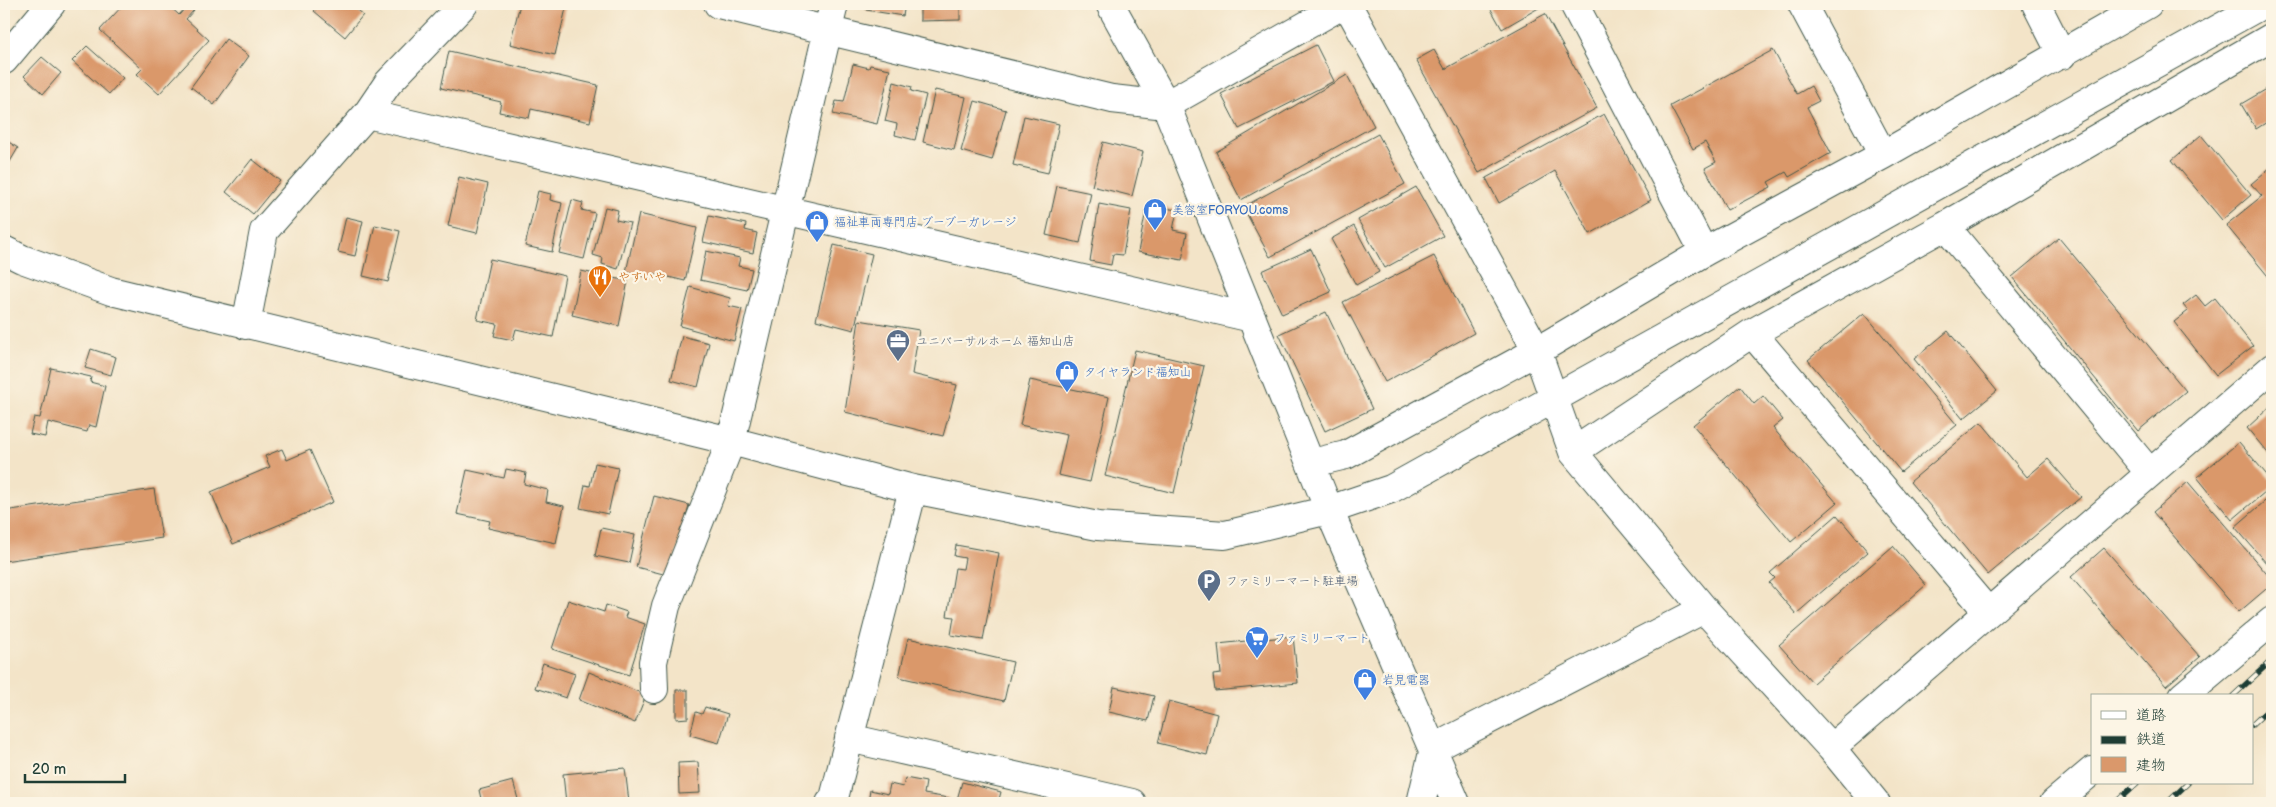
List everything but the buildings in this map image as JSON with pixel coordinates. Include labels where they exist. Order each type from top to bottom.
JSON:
[{"type":"street","points":[[4,60],[51,4]]},
{"type":"street","points":[[246,325],[264,231],[366,114],[388,83],[464,4]]},
{"type":"street","points":[[718,4],[1112,99],[1166,105],[1346,4],[1537,351],[1573,452],[1704,610],[1831,748],[1876,803]]},
{"type":"street","points":[[654,689],[653,662],[666,606],[731,441],[834,4]]},
{"type":"street","points":[[1110,4],[1166,105],[1330,510],[1434,748],[1456,803]]},
{"type":"street","points":[[1574,4],[1704,252]]},
{"type":"street","points":[[1802,4],[1883,155]]},
{"type":"street","points":[[2036,4],[2062,55]]},
{"type":"street","points":[[1312,463],[1346,455],[1537,351],[1704,252],[1883,155],[2062,55],[2148,4]]},
{"type":"street","points":[[4,250],[22,259],[111,291],[731,441],[913,489],[1098,526],[1225,535],[1330,510],[1392,489],[2264,4],[2272,13]]},
{"type":"street","points":[[1573,452],[1752,333],[1945,226],[2272,36]]},
{"type":"street","points":[[366,114],[1252,318]]},
{"type":"street","points":[[1945,226],[2150,472]]},
{"type":"street","points":[[1752,333],[1988,612]]},
{"type":"street","points":[[1831,748],[2272,368]]},
{"type":"street","points":[[832,803],[913,489]]},
{"type":"street","points":[[1421,803],[1434,748],[1704,610]]},
{"type":"street","points":[[2185,694],[2272,621]]},
{"type":"street","points":[[849,738],[1056,795],[1132,803]]},
{"type":"street","points":[[2054,803],[2091,772]]},
{"type":"railway","points":[[2235,694],[2272,660]]},
{"type":"railway","points":[[2254,723],[2272,706]]},
{"type":"railway","points":[[2115,803],[2136,784]]},
{"type":"railway","points":[[2167,803],[2187,784]]},
{"type":"place","name":"美容室FORYOU.coms","points":[[1155,231]]},
{"type":"place","name":"福祉車両専門店 ブーブーガレージ","points":[[817,243]]},
{"type":"place","name":"やすいや","points":[[600,298]]},
{"type":"place","name":"ユニバーサルホーム 福知山店","points":[[898,362]]},
{"type":"place","name":"タイヤランド福知山","points":[[1067,393]]},
{"type":"place","name":"ファミリーマート駐車場","points":[[1209,602]]},
{"type":"place","name":"ファミリーマート","points":[[1257,659]]},
{"type":"place","name":"岩見電器","points":[[1365,701]]}]
